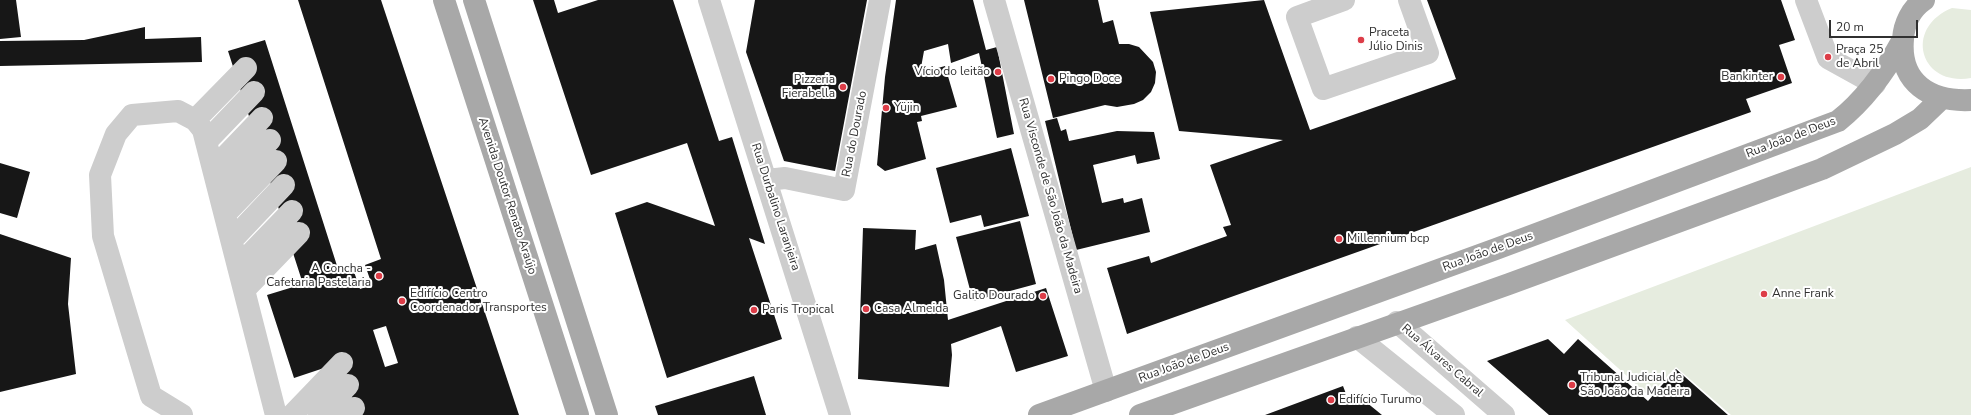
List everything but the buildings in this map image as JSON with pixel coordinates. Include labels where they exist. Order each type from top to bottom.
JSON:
[{"type":"main road","name":"Avenida Doutor Renato Araújo","points":[[444,0],[578,415]]},
{"type":"main road","points":[[474,0],[607,415]]},
{"type":"main road","points":[[1924,0],[1914,9],[1904,30],[1902,56],[1906,71],[1915,83],[1928,92],[1942,98],[1971,100]]},
{"type":"main road","name":"Rua João de Deus","points":[[1039,415],[1488,252],[1838,121],[1856,106],[1875,84],[1885,71],[1902,41]]},
{"type":"main road","points":[[1140,415],[1397,322],[1509,284],[1822,169],[1895,134],[1920,119],[1942,98]]},
{"type":"street","name":"Rua Durbalino Laranjeira","points":[[709,0],[840,415]]},
{"type":"street","name":"Rua do Dourado","points":[[767,180],[785,178],[844,190],[880,0]]},
{"type":"street","name":"Rua Visconde de São João da Madeira","points":[[994,0],[1106,391]]},
{"type":"street","points":[[1344,0],[1297,17],[1323,90],[1428,53],[1409,0]]},
{"type":"street","points":[[1806,0],[1828,58],[1875,84]]},
{"type":"street","points":[[195,120],[246,68]]},
{"type":"street","points":[[206,142],[254,92]]},
{"type":"street","points":[[182,415],[151,396],[103,236],[100,175],[116,134],[132,115],[178,111],[195,120],[203,130],[276,415]]},
{"type":"street","points":[[213,169],[262,118]]},
{"type":"street","points":[[219,192],[273,151],[225,214]]},
{"type":"street","points":[[232,240],[284,185]]},
{"type":"street","points":[[238,266],[292,211]]},
{"type":"street","points":[[244,290],[299,233]]},
{"type":"street","name":"Rua Álvares Cabral","points":[[1397,322],[1504,415]]},
{"type":"street","points":[[1357,337],[1454,415]]},
{"type":"street","points":[[292,415],[342,363]]},
{"type":"street","points":[[319,415],[348,385]]},
{"type":"shaded area","points":[[1952,8],[1971,10],[1971,78],[1954,78],[1940,74],[1930,65],[1924,54],[1923,41],[1927,29],[1937,17]]},
{"type":"shaded area","points":[[1971,167],[1971,415],[1731,415],[1676,367],[1649,396],[1565,320]]},
{"type":"place","name":"Praceta Júlio Dinis","points":[[1361,40]]},
{"type":"place","name":"Praça 25 de Abril","points":[[1828,57]]},
{"type":"place","name":"Vício do leitão","points":[[998,72]]},
{"type":"place","name":"Bankinter","points":[[1781,77]]},
{"type":"place","name":"Pingo Doce","points":[[1051,79]]},
{"type":"place","name":"Pizzeria Fierabella","points":[[843,87]]},
{"type":"place","name":"Yüjin","points":[[886,108]]},
{"type":"place","name":"Millennium bcp","points":[[1339,239]]},
{"type":"place","name":"A Concha - Cafetaria Pastelaria","points":[[379,276]]},
{"type":"place","name":"Anne Frank","points":[[1764,294]]},
{"type":"place","name":"Galito Dourado","points":[[1043,296]]},
{"type":"place","name":"Edifício Centro Coordenador Transportes","points":[[402,301]]},
{"type":"place","name":"Casa Almeida","points":[[866,309]]},
{"type":"place","name":"Paris Tropical","points":[[754,310]]},
{"type":"place","name":"Tribunal Judicial de São João da Madeira","points":[[1572,385]]},
{"type":"place","name":"Edifício Turumo","points":[[1331,400]]}]
